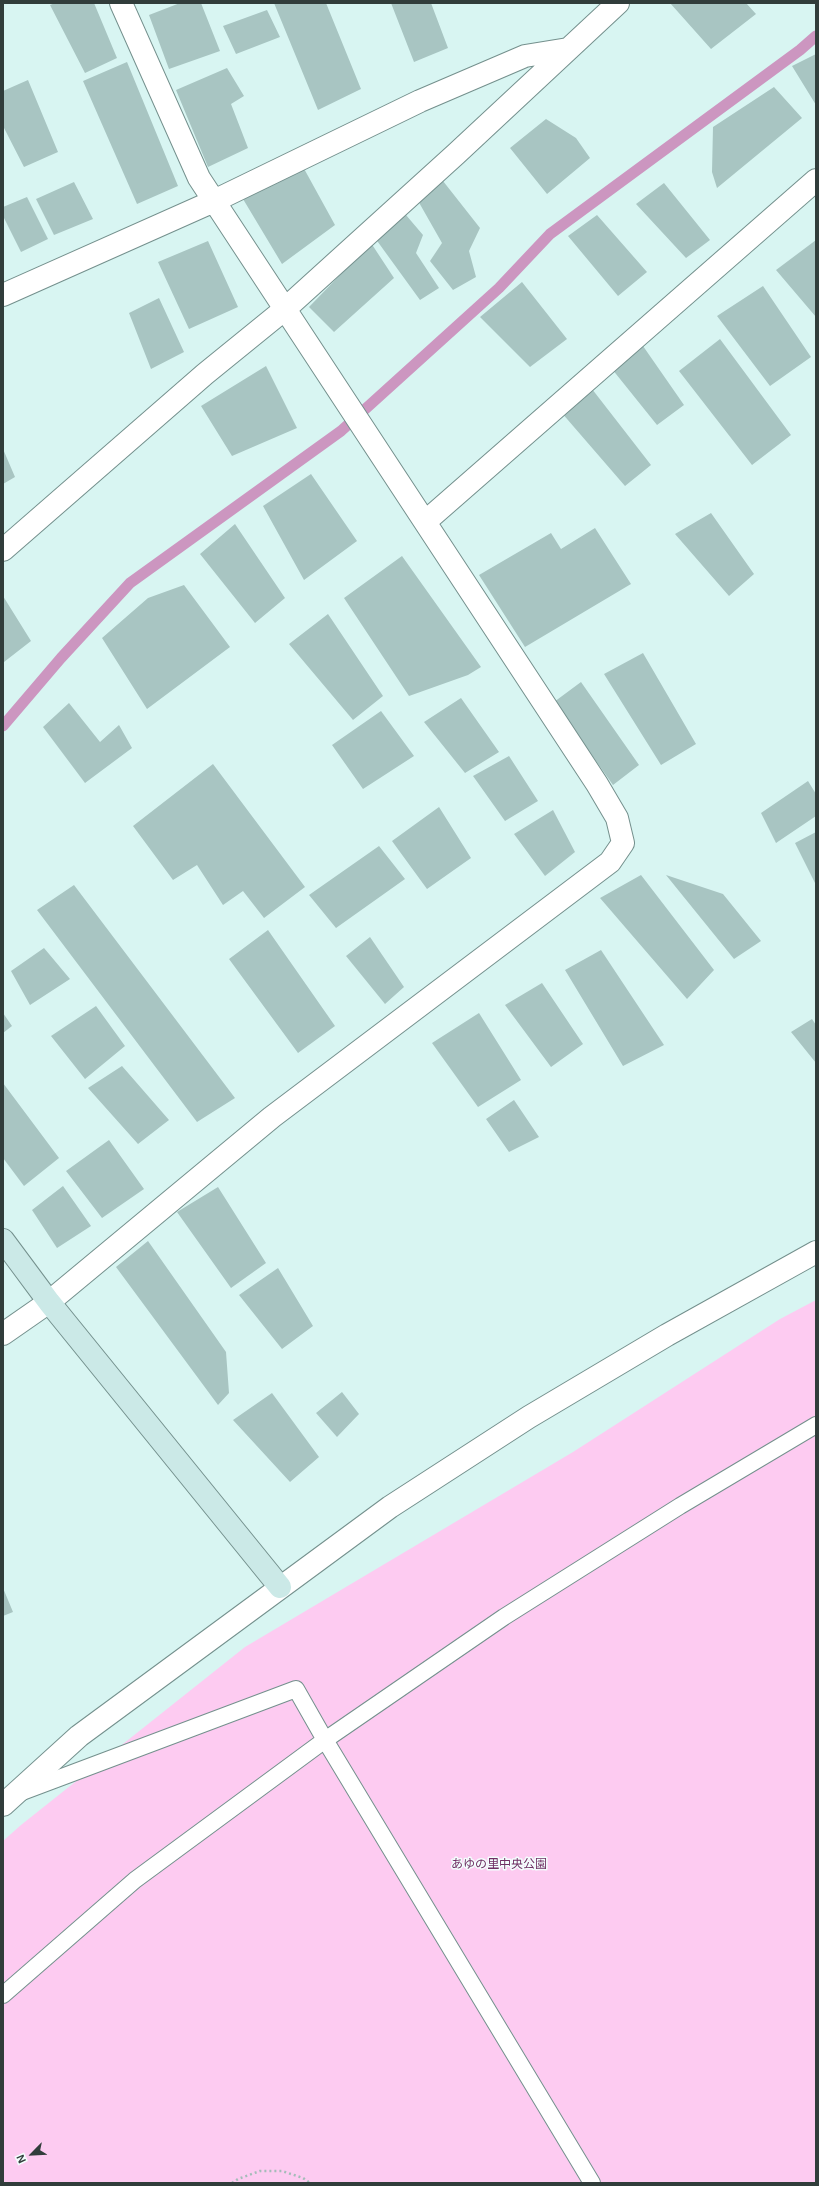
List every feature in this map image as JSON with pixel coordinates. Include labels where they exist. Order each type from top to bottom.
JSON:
[{"type":"street","points":[[3,1334],[48,1302],[272,1117],[610,862],[623,843],[617,818],[598,784],[199,178],[121,3]]},
{"type":"street","points":[[3,550],[205,374],[285,309],[456,154],[618,3]]},
{"type":"street","points":[[3,295],[214,201],[427,98],[525,56],[568,49]]},
{"type":"street","points":[[425,522],[816,180]]},
{"type":"street","points":[[3,1240],[48,1302],[280,1587]]},
{"type":"street","points":[[8,1800],[79,1736],[390,1507],[529,1417],[667,1335],[816,1252]]},
{"type":"lane","points":[[3,1995],[135,1880],[325,1740],[511,1613],[680,1506],[816,1425]]},
{"type":"lane","points":[[8,1800],[296,1689],[325,1740],[592,2183]]},
{"type":"path","points":[[232,2183],[238,2179],[260,2171],[282,2171],[303,2178],[310,2183]]},
{"type":"green space","name":"あゆの里中央公園","points":[[816,1300],[816,2183],[3,2183],[3,1841],[21,1825],[245,1647],[573,1452],[780,1319]]},
{"type":"building","points":[[55,3],[94,3],[117,58],[85,73],[50,5]]},
{"type":"building","points":[[180,3],[201,3],[220,51],[169,69],[149,15]]},
{"type":"building","points":[[274,3],[326,3],[361,89],[318,110]]},
{"type":"building","points":[[391,3],[431,3],[448,48],[414,62]]},
{"type":"building","points":[[670,3],[746,3],[756,14],[711,49]]},
{"type":"building","points":[[267,10],[280,37],[236,54],[223,26]]},
{"type":"building","points":[[816,54],[816,105],[792,66]]},
{"type":"building","points":[[127,62],[178,186],[137,204],[83,81]]},
{"type":"building","points":[[227,68],[244,96],[231,104],[248,148],[208,167],[176,90]]},
{"type":"building","points":[[28,80],[58,152],[24,167],[3,126],[3,91]]},
{"type":"building","points":[[774,87],[802,118],[717,188],[712,172],[713,127]]},
{"type":"building","points":[[546,119],[576,138],[590,158],[547,194],[510,148]]},
{"type":"building","points":[[302,165],[335,225],[282,264],[243,199]]},
{"type":"building","points":[[443,181],[480,228],[469,251],[476,277],[453,290],[430,261],[442,243],[417,199]]},
{"type":"building","points":[[74,182],[93,219],[54,235],[36,199]]},
{"type":"building","points":[[664,183],[710,240],[686,258],[636,204]]},
{"type":"building","points":[[27,197],[48,239],[21,252],[3,216],[3,207]]},
{"type":"building","points":[[406,215],[423,235],[416,253],[439,288],[420,300],[375,238]]},
{"type":"building","points":[[597,215],[647,272],[618,296],[568,236]]},
{"type":"building","points":[[816,240],[816,317],[776,270]]},
{"type":"building","points":[[208,241],[238,307],[189,329],[158,262]]},
{"type":"building","points":[[371,243],[394,278],[334,332],[309,307]]},
{"type":"building","points":[[522,282],[567,339],[530,367],[480,317]]},
{"type":"building","points":[[763,286],[811,357],[770,386],[717,316]]},
{"type":"building","points":[[159,298],[184,352],[151,369],[129,313]]},
{"type":"building","points":[[720,339],[791,435],[752,465],[679,371]]},
{"type":"building","points":[[643,346],[684,405],[657,425],[612,369]]},
{"type":"building","points":[[266,366],[297,428],[232,456],[201,406]]},
{"type":"building","points":[[592,389],[651,465],[625,486],[561,412]]},
{"type":"building","points":[[3,449],[15,477],[3,484]]},
{"type":"building","points":[[311,474],[357,541],[304,580],[263,506]]},
{"type":"building","points":[[711,513],[754,574],[729,596],[675,534]]},
{"type":"building","points":[[235,524],[285,598],[255,623],[200,554]]},
{"type":"building","points":[[595,528],[631,584],[525,647],[479,575],[551,533],[561,549]]},
{"type":"building","points":[[402,556],[481,667],[468,675],[409,696],[344,598]]},
{"type":"building","points":[[184,585],[230,647],[147,709],[102,638],[148,598]]},
{"type":"building","points":[[3,596],[31,641],[4,662],[3,661]]},
{"type":"building","points":[[328,614],[383,696],[353,720],[289,644]]},
{"type":"building","points":[[643,653],[696,744],[661,765],[604,674]]},
{"type":"building","points":[[581,682],[639,765],[613,785],[554,702]]},
{"type":"building","points":[[461,698],[499,752],[465,773],[424,722]]},
{"type":"building","points":[[69,703],[100,742],[119,725],[132,748],[85,783],[43,727]]},
{"type":"building","points":[[381,711],[414,756],[363,789],[332,745]]},
{"type":"building","points":[[509,756],[538,801],[505,821],[473,776]]},
{"type":"building","points":[[213,764],[305,887],[264,918],[243,891],[223,905],[197,865],[173,880],[133,826]]},
{"type":"building","points":[[808,781],[816,794],[816,816],[776,843],[761,813]]},
{"type":"building","points":[[439,807],[471,858],[427,889],[392,841]]},
{"type":"building","points":[[553,810],[575,852],[545,876],[514,834]]},
{"type":"building","points":[[816,832],[816,885],[795,843]]},
{"type":"building","points":[[379,846],[405,879],[336,928],[309,895]]},
{"type":"building","points":[[641,875],[714,970],[687,999],[600,898]]},
{"type":"building","points":[[666,875],[723,894],[761,941],[734,959]]},
{"type":"building","points":[[74,885],[235,1098],[197,1122],[37,910]]},
{"type":"building","points":[[268,930],[335,1026],[298,1053],[229,959]]},
{"type":"building","points":[[370,937],[404,987],[385,1004],[346,956]]},
{"type":"building","points":[[44,948],[70,979],[30,1005],[11,971]]},
{"type":"building","points":[[601,950],[664,1045],[623,1066],[565,970]]},
{"type":"building","points":[[542,983],[583,1044],[551,1067],[505,1005]]},
{"type":"building","points":[[96,1006],[125,1046],[85,1079],[51,1036]]},
{"type":"building","points":[[3,1013],[12,1026],[3,1033]]},
{"type":"building","points":[[479,1013],[521,1080],[478,1107],[432,1043]]},
{"type":"building","points":[[812,1019],[816,1025],[816,1063],[791,1032]]},
{"type":"building","points":[[122,1066],[169,1120],[138,1144],[88,1088]]},
{"type":"building","points":[[3,1083],[59,1158],[24,1186],[3,1158]]},
{"type":"building","points":[[514,1100],[539,1137],[509,1152],[486,1119]]},
{"type":"building","points":[[109,1140],[144,1189],[102,1218],[66,1171]]},
{"type":"building","points":[[63,1186],[91,1226],[57,1248],[32,1210]]},
{"type":"building","points":[[218,1187],[266,1263],[231,1288],[177,1212]]},
{"type":"building","points":[[148,1241],[226,1352],[229,1393],[218,1405],[116,1267]]},
{"type":"building","points":[[278,1268],[313,1326],[282,1349],[239,1295]]},
{"type":"building","points":[[342,1392],[359,1414],[337,1437],[316,1413]]},
{"type":"building","points":[[272,1393],[319,1457],[290,1482],[233,1420]]},
{"type":"building","points":[[3,1588],[13,1612],[3,1616]]},
{"type":"waterway","points":[[3,726],[61,658],[130,583],[341,431],[499,288],[550,234],[800,50],[816,36]]}]
